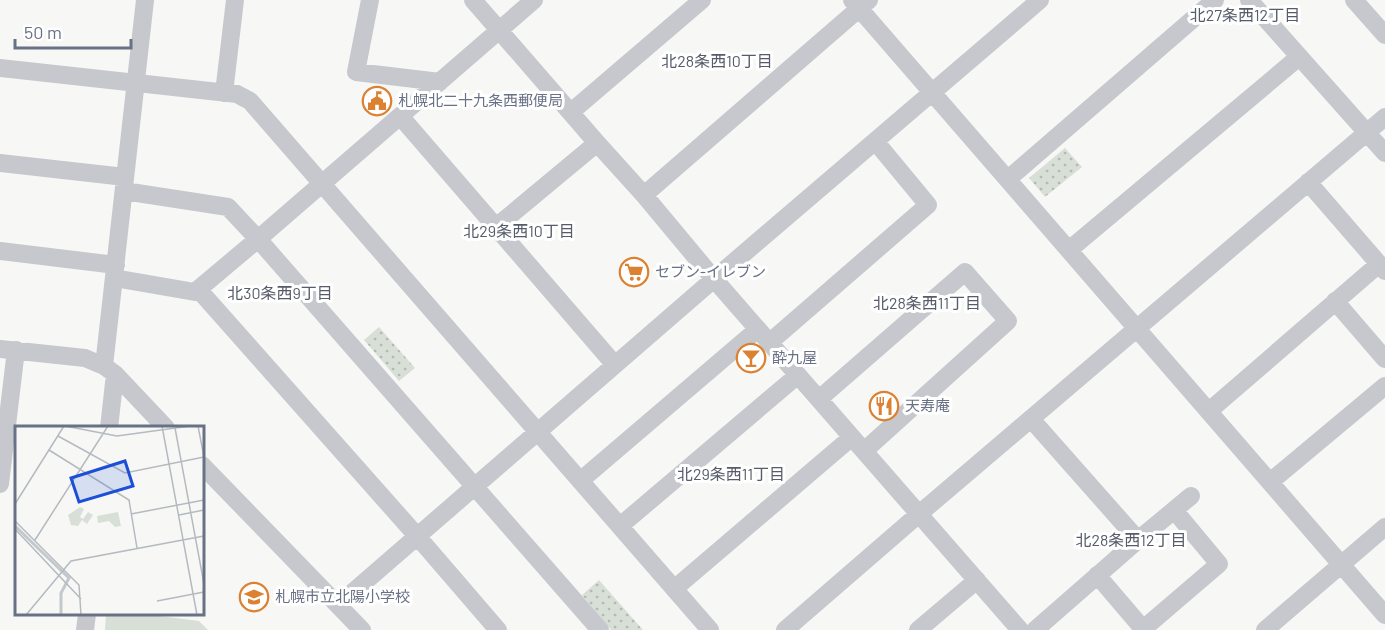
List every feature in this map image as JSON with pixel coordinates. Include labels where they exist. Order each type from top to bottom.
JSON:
[{"type":"street","points":[[109,426],[115,271],[145,0]]},
{"type":"street","points":[[224,93],[235,0]]},
{"type":"street","points":[[370,0],[356,72],[440,82]]},
{"type":"street","points":[[473,0],[645,195],[714,279],[1020,630]]},
{"type":"street","points":[[0,251],[115,271],[195,292],[534,0]]},
{"type":"street","points":[[571,112],[702,0]]},
{"type":"street","points":[[338,605],[537,431],[1040,0]]},
{"type":"street","points":[[1008,179],[1215,0]]},
{"type":"street","points":[[1249,0],[1385,153]]},
{"type":"street","points":[[1354,0],[1385,35]]},
{"type":"street","points":[[645,195],[860,3],[932,92],[1385,615]]},
{"type":"street","points":[[1069,250],[1299,57]]},
{"type":"street","points":[[0,68],[237,94],[250,101],[710,630]]},
{"type":"street","points":[[400,116],[615,364]]},
{"type":"street","points":[[785,630],[1385,117]]},
{"type":"street","points":[[580,481],[928,205],[875,141]]},
{"type":"street","points":[[496,227],[597,143]]},
{"type":"street","points":[[0,163],[125,184],[228,207],[600,630]]},
{"type":"street","points":[[1209,411],[1335,301],[1382,267],[1308,182]]},
{"type":"street","points":[[675,589],[1008,321],[965,272],[819,399]]},
{"type":"street","points":[[198,289],[498,630]]},
{"type":"street","points":[[1335,301],[1385,359]]},
{"type":"street","points":[[0,484],[8,350],[85,358],[110,370],[164,426]]},
{"type":"street","points":[[620,526],[798,375]]},
{"type":"street","points":[[1270,482],[1385,386]]},
{"type":"street","points":[[1031,418],[1138,540]]},
{"type":"street","points":[[204,467],[362,630]]},
{"type":"street","points":[[1035,630],[1191,496]]},
{"type":"street","points":[[1097,575],[1144,630],[1219,564],[1173,510]]},
{"type":"street","points":[[1264,630],[1385,527]]},
{"type":"street","points":[[918,630],[977,580]]},
{"type":"street","points":[[85,630],[87,615]]},
{"type":"shaded area","points":[[1065,148],[1082,167],[1045,197],[1029,178]]},
{"type":"shaded area","points":[[379,327],[415,368],[399,381],[364,340]]},
{"type":"shaded area","points":[[599,580],[643,630],[611,630],[582,595]]},
{"type":"shaded area","points":[[106,615],[152,615],[199,621],[208,630],[105,630]]},
{"type":"place","name":"札幌北二十九条西郵便局","points":[[377,101]]},
{"type":"place","name":"セブン-イレブン","points":[[634,272]]},
{"type":"place","name":"酔九屋","points":[[751,358]]},
{"type":"place","name":"天寿庵","points":[[884,406]]},
{"type":"place","name":"札幌市立北陽小学校","points":[[254,597]]},
{"type":"district","name":"北27条西12丁目","points":[[1245,15]]},
{"type":"district","name":"北28条西10丁目","points":[[717,61]]},
{"type":"district","name":"北29条西10丁目","points":[[519,231]]},
{"type":"district","name":"北30条西9丁目","points":[[280,293]]},
{"type":"district","name":"北28条西11丁目","points":[[927,303]]},
{"type":"district","name":"北29条西11丁目","points":[[731,474]]},
{"type":"district","name":"北28条西12丁目","points":[[1131,540]]}]
